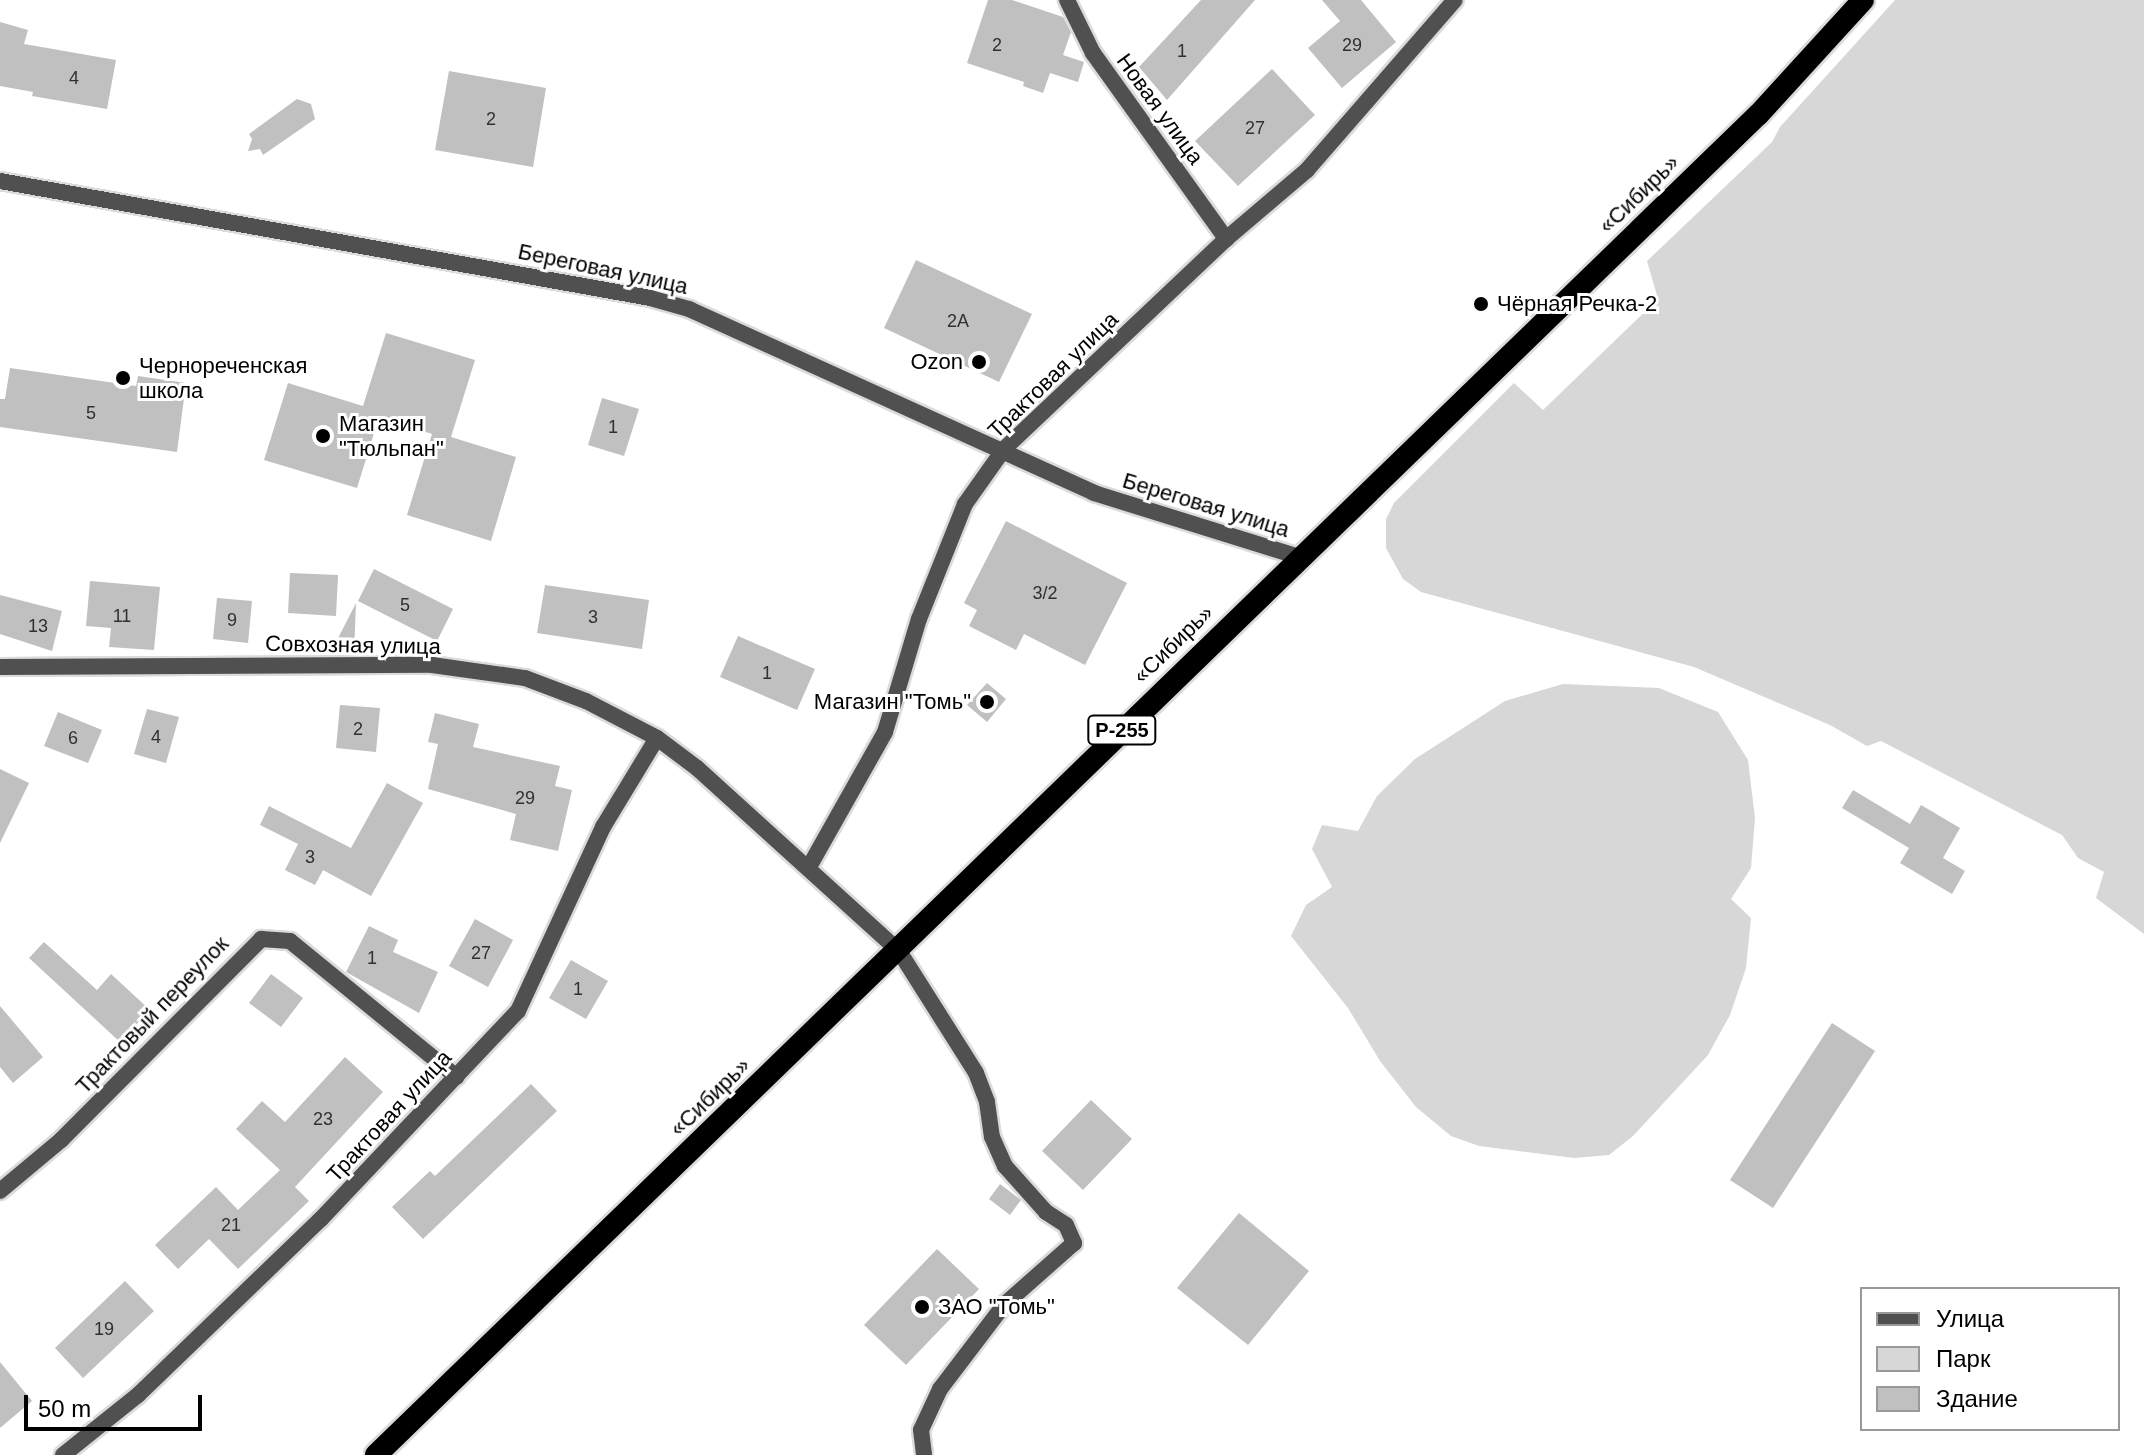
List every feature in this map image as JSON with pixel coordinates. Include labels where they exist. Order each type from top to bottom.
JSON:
[{"type":"highway","name":"«Сибирь»","points":[[376,1455],[1759,114],[1863,0]]},
{"type":"street","name":"Новая улица","points":[[1067,0],[1093,53],[1226,239]]},
{"type":"street","name":"Трактовая улица","points":[[809,867],[885,732],[919,619],[965,504],[1004,449],[1226,239],[1307,170],[1455,0]]},
{"type":"street","name":"Береговая улица","points":[[0,181],[650,298],[689,309],[1004,449],[1094,493],[1299,557]]},
{"type":"street","name":"Совхозная улица","points":[[0,667],[432,665],[525,678],[586,701],[657,738],[697,768],[899,951],[976,1073],[987,1102],[992,1137],[1005,1166],[1046,1212],[1066,1225],[1074,1243],[1004,1305],[940,1389],[921,1430],[924,1455]]},
{"type":"street","name":"Трактовая улица","points":[[63,1455],[138,1395],[321,1219],[518,1011],[603,827],[657,738]]},
{"type":"street","name":"Трактовый переулок","points":[[0,1191],[61,1140],[261,939],[290,941],[457,1077]]},
{"type":"green space","points":[[1895,0],[2144,0],[2144,934],[2096,898],[2104,872],[2078,858],[2062,835],[1881,741],[1867,746],[1830,725],[1694,667],[1421,592],[1403,579],[1386,548],[1386,519],[1394,503],[1514,383],[1543,410],[1658,299],[1647,261],[1772,142],[1780,127]]},
{"type":"green space","points":[[1563,684],[1659,688],[1718,712],[1748,760],[1755,818],[1751,868],[1731,899],[1751,918],[1746,968],[1730,1015],[1708,1055],[1633,1136],[1609,1155],[1574,1158],[1479,1146],[1451,1136],[1416,1107],[1380,1061],[1348,1008],[1291,936],[1306,905],[1332,887],[1312,849],[1322,825],[1358,831],[1377,796],[1415,759],[1505,701]]},
{"type":"building","points":[[988,0],[1012,0],[1063,17],[1071,32],[1063,55],[1084,62],[1078,82],[1050,73],[1043,93],[1023,86],[1024,82],[967,63]]},
{"type":"building","points":[[1201,0],[1255,0],[1167,100],[1139,67]]},
{"type":"building","points":[[1322,0],[1361,0],[1396,42],[1342,88],[1308,48],[1340,21]]},
{"type":"building","points":[[0,22],[28,30],[24,44],[116,60],[107,109],[32,96],[33,92],[0,86]]},
{"type":"building","points":[[1272,69],[1315,115],[1238,186],[1195,141]]},
{"type":"building","points":[[449,71],[546,88],[533,167],[435,150]]},
{"type":"building","points":[[297,99],[311,104],[315,119],[263,155],[260,149],[248,151],[252,139],[249,134]]},
{"type":"building","points":[[916,260],[1032,314],[999,382],[884,328]]},
{"type":"building","name":"Магазин \"Тюльпан\"","points":[[386,333],[475,360],[451,437],[516,457],[491,541],[407,515],[432,434],[379,417],[357,488],[264,460],[288,383],[363,406]]},
{"type":"building","points":[[10,368],[136,386],[138,376],[186,383],[177,452],[0,427],[0,399],[5,399]]},
{"type":"building","points":[[602,398],[639,409],[624,456],[588,445]]},
{"type":"building","points":[[1006,521],[1127,583],[1085,665],[1024,634],[1016,650],[969,626],[977,610],[964,603]]},
{"type":"building","points":[[374,569],[453,609],[437,641],[358,601]]},
{"type":"building","points":[[290,573],[338,575],[336,616],[288,613]]},
{"type":"building","points":[[90,581],[160,587],[154,650],[109,647],[111,628],[86,626]]},
{"type":"building","points":[[545,585],[649,600],[642,649],[537,633]]},
{"type":"building","points":[[0,595],[62,611],[52,651],[0,634]]},
{"type":"building","points":[[217,598],[252,601],[248,643],[213,639]]},
{"type":"building","points":[[356,603],[354,654],[330,654]]},
{"type":"building","points":[[738,636],[815,669],[797,710],[720,677]]},
{"type":"building","name":"Магазин \"Томь\"","points":[[987,683],[1006,699],[987,722],[967,705]]},
{"type":"building","points":[[340,705],[380,708],[376,752],[336,748]]},
{"type":"building","points":[[147,709],[179,717],[166,763],[134,754]]},
{"type":"building","points":[[58,712],[102,730],[88,763],[44,746]]},
{"type":"building","points":[[435,713],[479,724],[473,747],[560,766],[555,786],[572,790],[558,851],[510,840],[516,814],[428,789],[438,744],[428,742]]},
{"type":"building","points":[[0,769],[29,783],[0,843]]},
{"type":"building","points":[[387,783],[423,803],[371,896],[323,870],[315,885],[285,870],[298,844],[260,825],[269,806],[351,848]]},
{"type":"building","points":[[1853,790],[1910,824],[1921,805],[1960,828],[1943,858],[1965,871],[1952,894],[1900,863],[1909,848],[1842,808]]},
{"type":"building","points":[[475,919],[513,940],[488,987],[449,966]]},
{"type":"building","points":[[369,926],[398,940],[393,952],[438,972],[419,1013],[346,972]]},
{"type":"building","points":[[44,942],[97,990],[111,974],[150,1010],[120,1042],[29,958]]},
{"type":"building","points":[[571,960],[608,981],[586,1019],[549,998]]},
{"type":"building","points":[[271,974],[303,998],[281,1027],[249,1003]]},
{"type":"building","points":[[0,1006],[43,1057],[13,1083],[0,1067]]},
{"type":"building","points":[[1832,1023],[1875,1051],[1773,1208],[1730,1180]]},
{"type":"building","points":[[345,1057],[383,1092],[295,1187],[309,1201],[238,1269],[209,1239],[178,1269],[155,1245],[216,1187],[238,1210],[280,1170],[236,1129],[262,1101],[285,1122]]},
{"type":"building","points":[[531,1084],[557,1111],[423,1239],[392,1207],[430,1171],[435,1176]]},
{"type":"building","points":[[1091,1100],[1132,1139],[1083,1190],[1042,1151]]},
{"type":"building","points":[[1000,1184],[1021,1200],[1010,1215],[989,1199]]},
{"type":"building","points":[[1239,1213],[1309,1271],[1248,1345],[1177,1288]]},
{"type":"building","name":"ЗАО \"Томь\"","points":[[937,1249],[979,1289],[906,1365],[864,1325]]},
{"type":"building","points":[[125,1281],[154,1311],[83,1378],[55,1348]]},
{"type":"building","points":[[0,1362],[32,1401],[0,1428]]},
{"type":"place","name":"Чёрная Речка-2","points":[[1481,304]]},
{"type":"place","name":"Ozon","points":[[979,362]]},
{"type":"place","name":"Чернореченская школа","points":[[123,378]]},
{"type":"place","name":"Магазин \"Тюльпан\"","points":[[323,436]]},
{"type":"place","name":"Магазин \"Томь\"","points":[[987,702]]},
{"type":"place","name":"ЗАО \"Томь\"","points":[[922,1307]]}]
